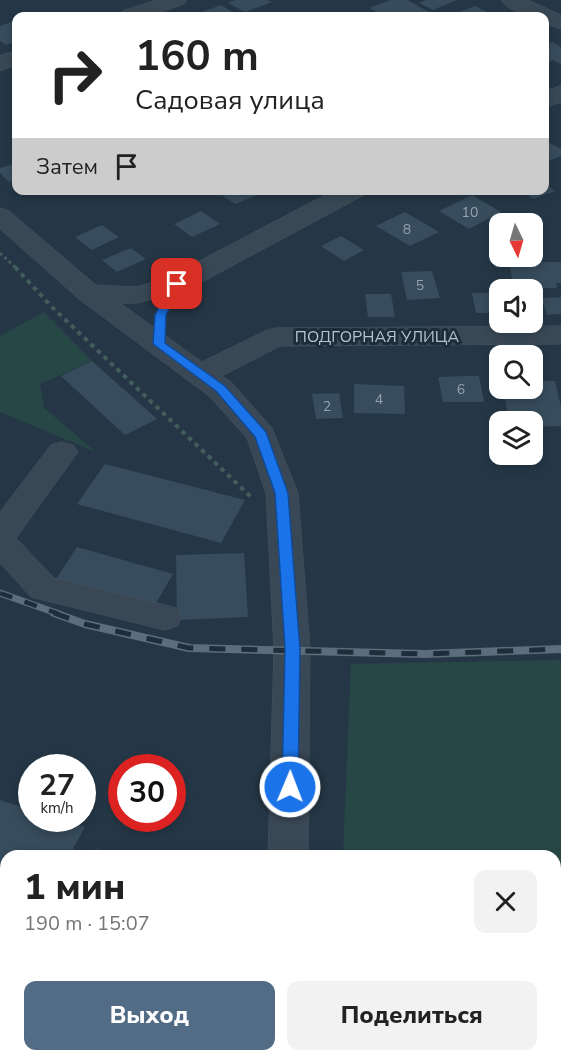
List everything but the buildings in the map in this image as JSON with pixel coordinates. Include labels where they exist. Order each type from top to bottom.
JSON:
[{"type":"street","points":[[142,12],[177,0]]},
{"type":"street","points":[[511,0],[537,12]]},
{"type":"street","points":[[89,293],[137,295],[177,284],[346,195]]},
{"type":"street","points":[[0,216],[89,293],[220,389],[261,435],[282,493],[292,649],[288,850]]},
{"type":"street","points":[[159,344],[161,315],[177,284]]},
{"type":"street","name":"ПОДГОРНАЯ УЛИЦА","points":[[201,374],[274,337],[561,335]]},
{"type":"street","points":[[0,536],[62,452]]},
{"type":"street","points":[[0,542],[42,588],[165,617]]},
{"type":"path","points":[[0,253],[51,306],[252,498],[252,508]]},
{"type":"green space","points":[[44,312],[92,361],[40,384],[44,408],[96,452],[0,412],[0,336]]},
{"type":"green space","points":[[561,660],[561,850],[343,850],[351,664]]},
{"type":"railway","points":[[0,593],[59,614]]},
{"type":"railway","points":[[54,613],[85,624],[189,648],[425,654],[561,649]]},
{"type":"route","points":[[177,284],[161,315],[159,344],[220,389],[261,435],[282,493],[292,649],[290,787]]}]
